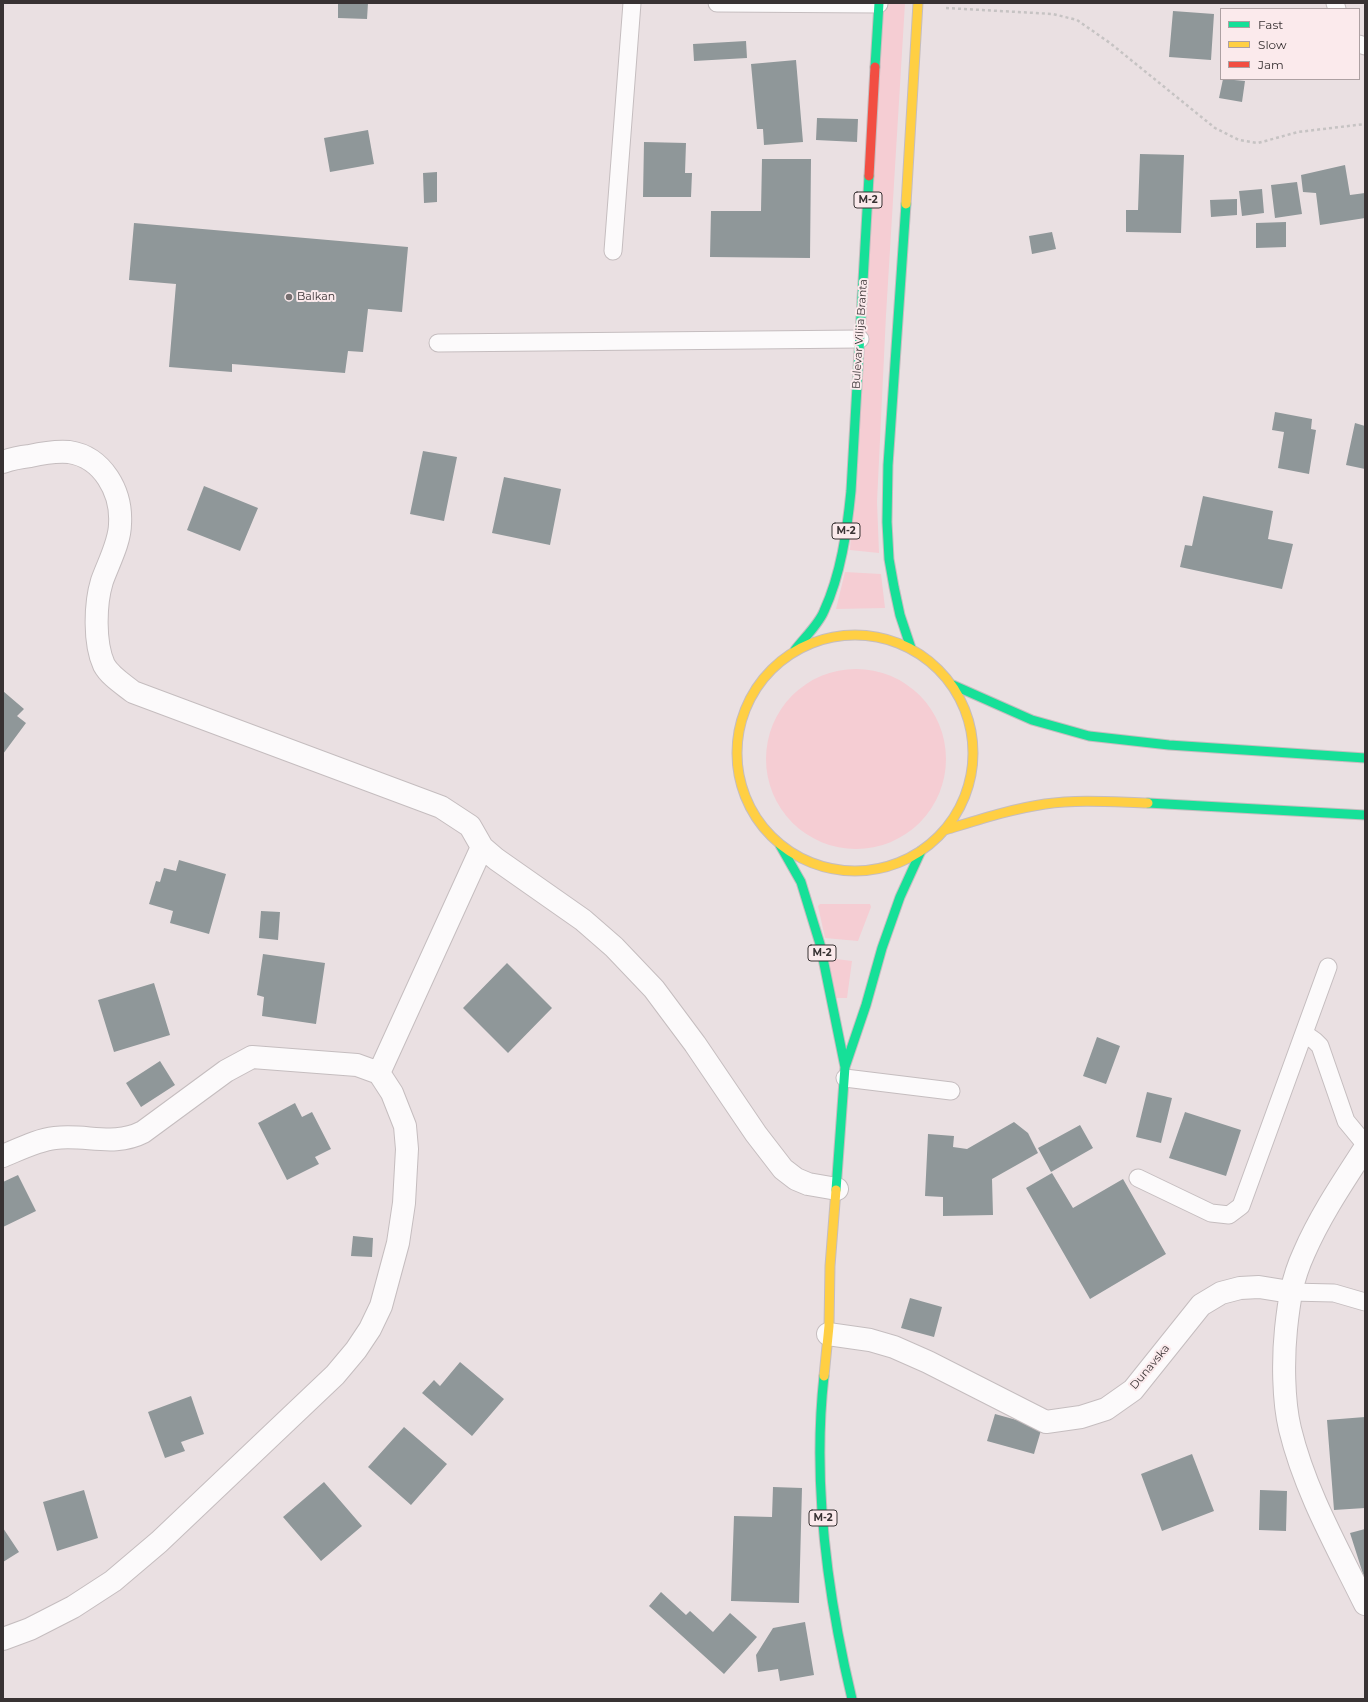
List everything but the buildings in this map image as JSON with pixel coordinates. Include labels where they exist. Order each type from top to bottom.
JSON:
[{"type":"main road","name":"Bulevar Vilija Branta","points":[[794,651],[824,612],[840,561],[847,528],[851,491],[879,4]]},
{"type":"main road","points":[[911,648],[900,615],[894,587],[887,522],[888,465],[900,302],[917,5]]},
{"type":"main road","name":"M-2","points":[[853,634],[868,634],[883,637],[911,648],[927,658],[953,685],[962,701],[969,719],[973,739],[974,758],[971,778],[957,814],[945,830],[921,851],[902,862],[882,868],[860,871],[839,870],[818,866],[798,857],[780,845],[765,831],[753,814],[744,795],[736,755],[738,734],[743,714],[752,695],[763,678],[778,663],[794,651],[822,639],[853,634]]},
{"type":"main road","points":[[953,685],[1032,720],[1089,736],[1169,745],[1365,758]]},
{"type":"main road","points":[[945,830],[1018,810],[1052,803],[1079,801],[1172,804],[1365,815]]},
{"type":"main road","name":"M-2","points":[[780,845],[801,882],[815,928],[845,1073]]},
{"type":"main road","name":"M-2","points":[[852,1699],[841,1654],[830,1593],[823,1519],[821,1463],[822,1398],[828,1334],[830,1266],[845,1073],[884,941],[900,897],[921,851]]},
{"type":"street","points":[[3,462],[50,452],[70,452],[87,458],[102,469],[115,487],[120,508],[120,526],[102,583],[97,612],[98,644],[104,665],[113,676],[133,692],[441,807],[470,826],[482,847],[496,859],[583,920],[614,947],[654,989],[695,1044],[756,1134],[783,1169],[796,1179],[808,1184],[837,1189]]},
{"type":"street","points":[[379,1073],[482,847]]},
{"type":"street","points":[[3,1156],[31,1144],[56,1138],[116,1140],[132,1138],[143,1132],[226,1071],[252,1057],[357,1065],[379,1073],[392,1093],[405,1126],[407,1149],[404,1203],[398,1243],[381,1306],[370,1329],[356,1350],[335,1375],[159,1542],[113,1581],[73,1607],[30,1630],[3,1639]]},
{"type":"street","points":[[1365,1148],[1338,1191],[1303,1253],[1290,1292],[1285,1340],[1284,1370],[1289,1427],[1307,1485],[1365,1604]]},
{"type":"street","name":"Dunavska","points":[[828,1334],[870,1340],[894,1348],[928,1362],[1046,1422],[1081,1417],[1106,1409],[1133,1390],[1201,1305],[1221,1293],[1240,1288],[1259,1287],[1290,1292]]},
{"type":"lane","points":[[613,251],[632,3]]},
{"type":"lane","points":[[717,3],[879,4]]},
{"type":"lane","points":[[438,343],[860,339]]},
{"type":"lane","points":[[1138,1178],[1211,1213],[1229,1215],[1241,1206],[1305,1034],[1328,967]]},
{"type":"lane","points":[[1305,1034],[1316,1041],[1320,1046],[1346,1121],[1365,1144]]},
{"type":"lane","points":[[845,1073],[951,1091]]},
{"type":"lane","points":[[1290,1292],[1334,1293],[1365,1302]]},
{"type":"path","points":[[917,5],[1053,14],[1077,20],[1110,44],[1215,128],[1239,140],[1258,143],[1298,132],[1365,124]]},
{"type":"shaded area","points":[[884,3],[905,3],[886,315],[877,502],[879,553],[850,550]]},
{"type":"shaded area","points":[[845,572],[881,574],[885,608],[836,609]]},
{"type":"shaded area","points":[[847,669],[865,669],[891,675],[899,679],[920,695],[936,716],[940,724],[945,741],[945,777],[940,794],[936,802],[920,823],[899,839],[891,843],[874,848],[847,849],[830,846],[813,839],[799,829],[786,816],[776,802],[769,785],[766,768],[766,750],[769,733],[776,716],[786,702],[799,689],[813,679],[830,672]]},
{"type":"shaded area","points":[[820,904],[870,904],[871,907],[858,941],[825,938],[818,906]]},
{"type":"shaded area","points":[[828,958],[852,961],[847,998],[831,998]]},
{"type":"traffic: fast","points":[[875,67],[879,3]]},
{"type":"traffic: fast","points":[[795,650],[822,616],[835,582],[845,537],[851,491],[869,176]]},
{"type":"traffic: fast","points":[[906,204],[888,465],[887,522],[889,559],[894,587],[900,615],[911,648]]},
{"type":"traffic: fast","points":[[953,685],[1032,720],[1089,736],[1169,745],[1365,758]]},
{"type":"traffic: fast","points":[[1148,803],[1365,815]]},
{"type":"traffic: fast","points":[[780,845],[801,882],[820,944],[845,1067],[836,1190]]},
{"type":"traffic: fast","points":[[845,1067],[866,1005],[882,948],[900,897],[921,851]]},
{"type":"traffic: fast","points":[[824,1376],[820,1457],[824,1539],[835,1619],[852,1699]]},
{"type":"traffic: slow","points":[[906,204],[918,3]]},
{"type":"traffic: slow","points":[[843,635],[867,635],[889,640],[911,649],[930,661],[939,669],[953,687],[964,708],[971,730],[973,753],[971,776],[964,798],[953,819],[939,837],[930,845],[911,857],[889,866],[867,871],[843,871],[821,866],[799,857],[780,845],[763,828],[751,809],[742,787],[737,765],[737,741],[742,719],[751,697],[763,678],[780,661],[799,649],[821,640],[843,635]]},
{"type":"traffic: slow","points":[[945,830],[1007,812],[1058,802],[1084,801],[1148,803]]},
{"type":"traffic: slow","points":[[824,1376],[829,1326],[830,1266],[836,1190]]},
{"type":"traffic: jam","points":[[869,176],[875,67]]},
{"type":"place","name":"Balkan","points":[[289,297]]}]
